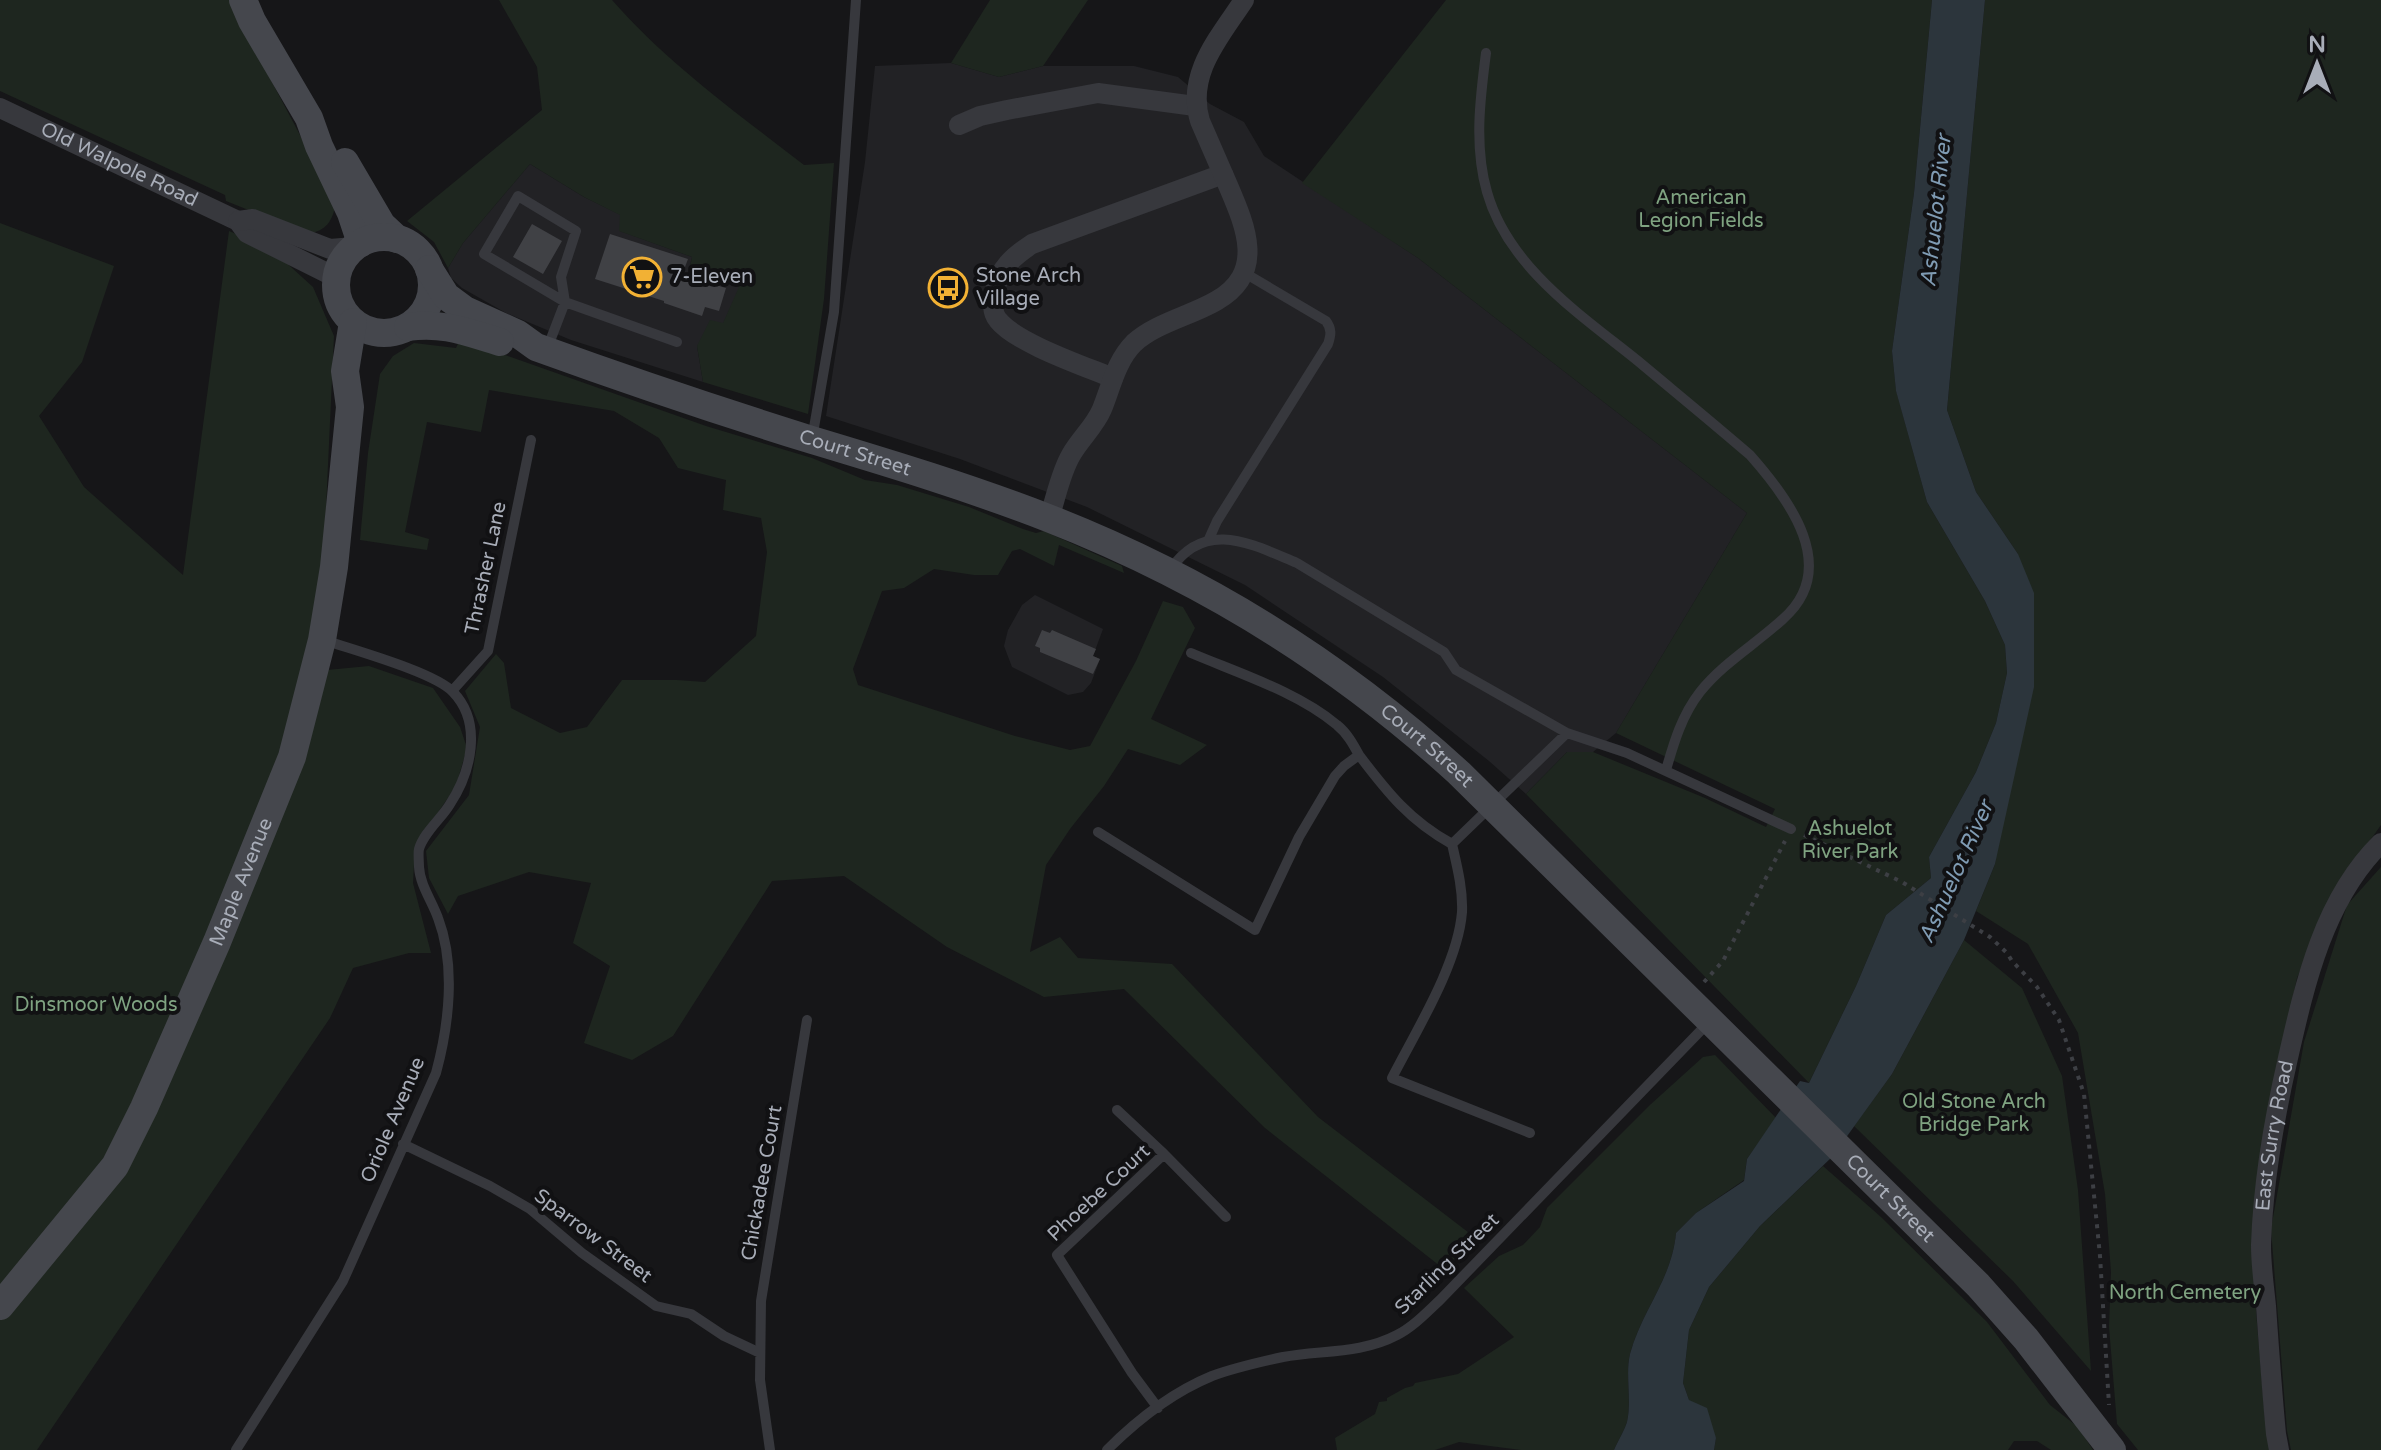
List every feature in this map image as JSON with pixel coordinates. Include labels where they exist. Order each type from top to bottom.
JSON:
[{"type":"main road","points":[[243,0],[309,118],[351,213],[358,245]]},
{"type":"main road","points":[[309,118],[329,139],[382,225],[397,239]]},
{"type":"main road","points":[[382,237],[397,239],[411,245],[422,256],[432,285],[429,302],[421,316],[408,327],[393,333],[365,327],[347,317],[339,302],[337,278],[343,259],[358,245],[382,237]]},
{"type":"main road","name":"Court Street","points":[[429,269],[446,296],[465,310],[518,334],[541,349]]},
{"type":"main road","name":"Court Street","points":[[408,327],[432,324],[513,346],[541,349],[675,396],[935,477],[1049,518],[1169,572],[1303,649],[1416,733],[1492,804],[1978,1285],[2026,1339],[2112,1450]]},
{"type":"main road","name":"Maple Avenue","points":[[0,1306],[115,1166],[217,942],[292,757],[322,640],[334,567],[350,407],[364,375],[365,327]]},
{"type":"street","points":[[1049,518],[1071,455],[1101,412],[1123,357],[1134,343],[1150,332],[1215,302],[1229,292],[1243,272],[1249,242],[1244,223],[1195,106],[1195,90],[1212,49],[1244,0]]},
{"type":"street","points":[[959,125],[980,116],[1098,93],[1195,106]]},
{"type":"street","name":"Old Walpole Road","points":[[0,108],[238,221],[247,233],[337,278]]},
{"type":"street","points":[[1113,378],[1025,340],[995,318],[992,302],[1003,269],[1012,257],[1032,244],[1223,174]]},
{"type":"street","name":"Old Walpole Road","points":[[238,221],[253,219],[330,249],[358,245]]},
{"type":"street","name":"East Surry Road","points":[[2279,1450],[2261,1247],[2266,1182],[2279,1096],[2303,995],[2321,941],[2341,895],[2366,858],[2381,843]]},
{"type":"lane","points":[[812,440],[834,312],[856,0]]},
{"type":"lane","points":[[1486,53],[1479,124],[1481,162],[1486,191],[1509,243],[1555,292],[1750,455],[1792,510],[1805,539],[1809,576],[1805,593],[1796,607],[1718,671],[1700,691],[1682,722],[1666,770]]},
{"type":"lane","points":[[541,349],[565,302],[561,277],[576,231],[518,196],[484,254],[565,302],[677,342]]},
{"type":"lane","points":[[1208,541],[1217,521],[1331,336],[1331,328],[1326,321],[1243,272]]},
{"type":"lane","name":"Thrasher Lane","points":[[452,691],[488,651],[531,440]]},
{"type":"lane","points":[[1169,572],[1192,547],[1228,539],[1248,543],[1297,563],[1444,652],[1456,670],[1567,733],[1598,742],[1666,770],[1791,829]]},
{"type":"lane","points":[[322,640],[429,677],[452,691]]},
{"type":"lane","points":[[1191,653],[1279,690],[1336,724],[1395,802],[1418,823],[1452,844],[1460,880],[1462,911],[1457,939],[1436,992],[1392,1078],[1530,1133]]},
{"type":"lane","name":"Oriole Avenue","points":[[236,1450],[343,1281],[436,1073],[444,1044],[449,980],[438,919],[419,871],[419,849],[462,786],[470,759],[471,729],[466,712],[452,691]]},
{"type":"lane","points":[[1452,844],[1567,733]]},
{"type":"lane","points":[[1098,832],[1255,930],[1299,837],[1335,776],[1359,755]]},
{"type":"lane","name":"Chickadee Court","points":[[760,1353],[761,1301],[807,1020]]},
{"type":"lane","name":"Starling Street","points":[[1107,1450],[1158,1408],[1213,1376],[1284,1357],[1343,1352],[1399,1335],[1440,1300],[1710,1021]]},
{"type":"lane","points":[[1117,1110],[1164,1154]]},
{"type":"lane","name":"Sparrow Street","points":[[403,1144],[530,1209],[582,1253],[656,1306],[691,1314],[724,1336],[760,1353]]},
{"type":"lane","name":"Phoebe Court","points":[[1158,1408],[1132,1373],[1057,1255],[1164,1154],[1226,1217]]},
{"type":"lane","points":[[760,1353],[760,1380],[770,1450]]},
{"type":"path","points":[[1702,984],[1723,961],[1791,829],[1902,882],[1990,937],[2037,987],[2059,1020],[2084,1094],[2100,1256],[2109,1405]]},
{"type":"shaded area","points":[[951,63],[999,77],[1043,66],[1134,66],[1178,77],[1210,104],[1244,122],[1264,156],[1418,258],[1747,513],[1616,733],[1593,752],[1567,752],[1526,794],[1383,677],[1245,585],[1087,507],[960,459],[826,416],[865,162],[875,66]]},
{"type":"shaded area","points":[[530,164],[621,215],[620,231],[692,257],[689,271],[740,287],[723,324],[697,346],[703,382],[571,340],[506,313],[462,288],[451,278],[448,268],[463,243]]},
{"type":"shaded area","points":[[1035,595],[1103,629],[1093,656],[1100,659],[1091,683],[1083,692],[1068,695],[1012,667],[1004,646],[1008,630],[1022,605]]},
{"type":"green space","points":[[0,0],[232,0],[247,35],[336,203],[330,220],[320,230],[308,234],[226,201],[225,195],[0,91]]},
{"type":"green space","points":[[499,0],[612,0],[680,66],[804,165],[834,163],[824,299],[808,414],[703,382],[697,346],[710,320],[723,323],[739,287],[689,271],[692,257],[619,231],[620,215],[530,164],[463,243],[448,268],[434,242],[407,221],[542,110],[537,67]]},
{"type":"green space","points":[[990,0],[1088,0],[1043,66],[999,77],[951,63]]},
{"type":"green space","name":"American Legion Fields","points":[[1446,0],[1932,0],[1914,193],[1892,351],[1896,390],[1927,502],[1985,601],[2005,645],[2007,673],[1996,723],[1976,772],[1929,857],[1931,878],[1886,915],[1809,1083],[1526,794],[1567,752],[1593,752],[1766,827],[1775,809],[1616,733],[1747,513],[1418,258],[1302,183]]},
{"type":"green space","name":"North Cemetery","points":[[1985,0],[2381,0],[2381,825],[2333,893],[2297,978],[2276,1075],[2254,1208],[2256,1311],[2265,1419],[2272,1450],[2138,1450],[2117,1424],[2109,1327],[2111,1272],[2105,1194],[2078,1033],[2028,944],[1976,911],[1995,864],[2018,554],[1976,492],[1947,410]]},
{"type":"green space","name":"Dinsmoor Woods","points":[[0,223],[114,266],[82,362],[39,416],[84,487],[183,575],[229,231],[270,248],[313,287],[334,336],[322,594],[306,672],[369,666],[433,688],[460,727],[467,748],[456,786],[415,846],[413,883],[431,953],[409,953],[353,968],[330,1018],[37,1450],[0,1450]]},
{"type":"green space","points":[[460,339],[706,426],[812,458],[865,480],[897,485],[969,507],[1036,533],[1044,531],[1122,566],[1124,573],[1059,545],[1054,566],[1020,549],[1012,551],[998,575],[934,569],[904,588],[882,591],[853,669],[858,685],[1015,736],[1070,750],[1090,746],[1136,661],[1163,601],[1183,607],[1195,628],[1151,719],[1207,745],[1180,765],[1128,749],[1046,865],[1030,952],[1060,937],[1078,958],[1172,964],[1318,1117],[1477,1239],[1445,1270],[1265,1128],[1124,989],[1044,997],[947,947],[844,876],[772,881],[673,1036],[632,1060],[584,1043],[610,966],[573,943],[591,883],[529,872],[458,896],[448,914],[429,878],[426,851],[469,795],[480,727],[465,691],[496,654],[504,663],[511,708],[560,733],[587,727],[622,680],[705,682],[756,636],[767,552],[761,518],[723,510],[726,480],[678,468],[659,438],[614,411],[489,390],[481,432],[427,422],[405,532],[429,539],[427,550],[360,540],[368,453],[380,374],[393,356],[414,343],[456,348]]},
{"type":"green space","points":[[2381,867],[2381,1450],[2291,1450],[2271,1229],[2304,1042],[2347,905]]},
{"type":"green space","name":"Old Stone Arch Bridge Park","points":[[1964,940],[2022,988],[2062,1076],[2078,1190],[2091,1371],[2013,1281],[1854,1126],[1892,1074]]},
{"type":"green space","points":[[1715,1055],[1776,1118],[1747,1159],[1744,1180],[1696,1213],[1676,1233],[1669,1265],[1630,1354],[1627,1422],[1614,1450],[1521,1450],[1459,1442],[1435,1450],[1337,1450],[1335,1438],[1375,1414],[1379,1402],[1387,1401],[1387,1398],[1415,1383],[1458,1374],[1514,1337],[1464,1288],[1499,1256],[1523,1245],[1540,1227],[1547,1208],[1651,1104],[1703,1057]]},
{"type":"green space","points":[[1823,1166],[1881,1217],[1987,1322],[2050,1405],[2078,1427],[2093,1450],[2051,1450],[2037,1441],[2014,1441],[2008,1450],[1714,1450],[1716,1438],[1689,1400],[1683,1383],[1689,1330],[1709,1287],[1760,1226]]},
{"type":"water","name":"Ashuelot River","points":[[1932,0],[1985,0],[1947,410],[1976,492],[2018,554],[2034,593],[2034,687],[1995,864],[1964,940],[1892,1074],[1832,1157],[1760,1226],[1709,1287],[1689,1330],[1683,1383],[1689,1400],[1707,1408],[1716,1438],[1714,1450],[1614,1450],[1627,1422],[1630,1354],[1669,1265],[1676,1233],[1696,1213],[1744,1181],[1747,1159],[1800,1081],[1809,1083],[1886,915],[1931,878],[1929,857],[1976,772],[1996,723],[2007,673],[2005,645],[1985,601],[1927,502],[1896,391],[1892,351],[1914,193]]},
{"type":"building","points":[[532,224],[562,241],[543,274],[513,257]]},
{"type":"building","name":"7-Eleven","points":[[610,234],[688,259],[682,275],[726,288],[719,311],[705,307],[702,316],[595,279]]},
{"type":"building","points":[[1042,630],[1050,633],[1052,630],[1096,649],[1093,656],[1100,659],[1093,674],[1040,652],[1040,648],[1035,646]]},
{"type":"place","name":"7-Eleven","points":[[642,277]]},
{"type":"place","name":"Stone Arch Village","points":[[948,288]]},
{"type":"park label","name":"Ashuelot River Park","points":[[1850,840]]}]
